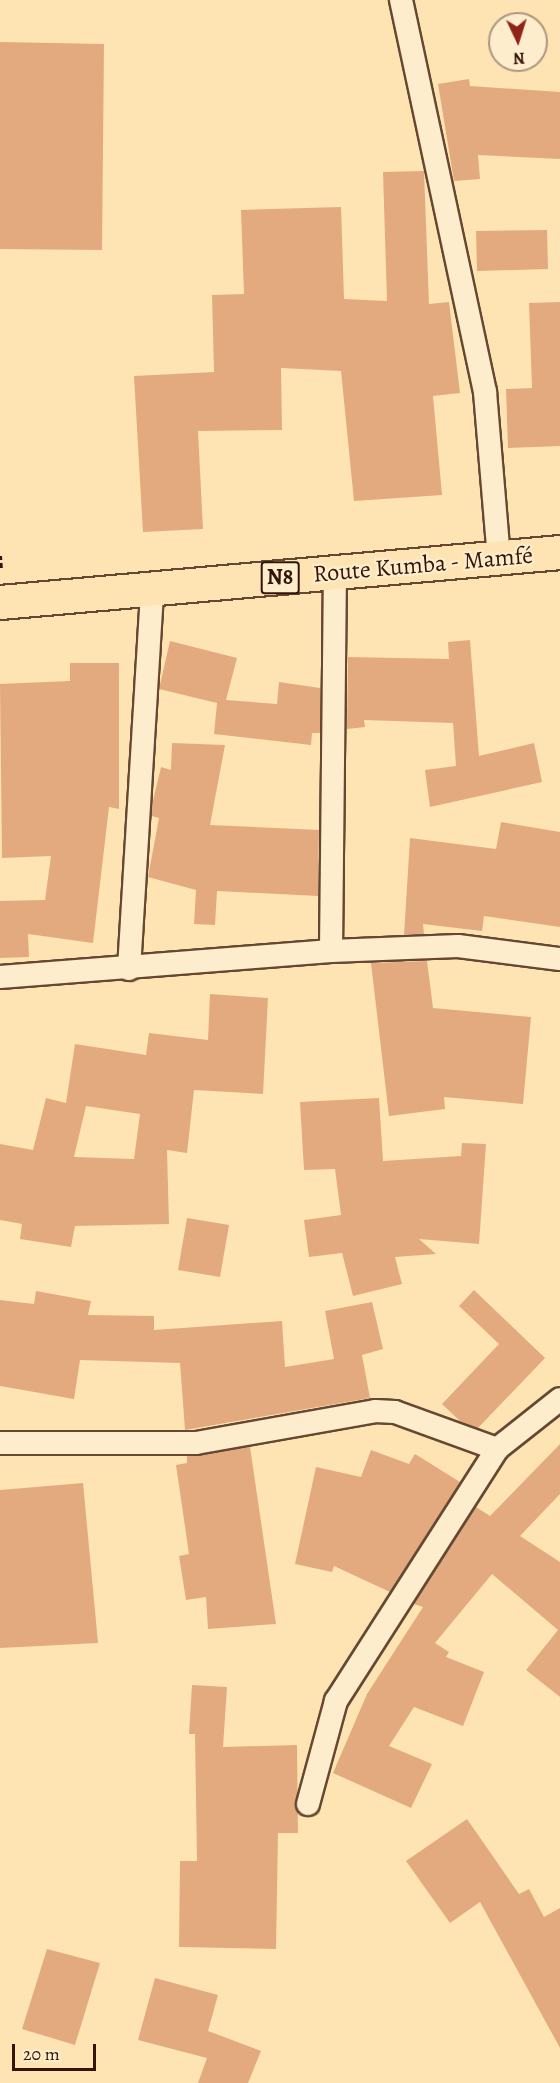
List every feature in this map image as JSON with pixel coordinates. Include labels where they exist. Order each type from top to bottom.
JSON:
[{"type":"highway","name":"Route Kumba - Mamfé","points":[[0,602],[560,552]]},
{"type":"street","points":[[401,0],[485,392],[499,558]]},
{"type":"street","points":[[331,951],[335,573]]},
{"type":"street","points":[[129,969],[152,589]]},
{"type":"street","points":[[0,977],[129,969],[331,951],[458,946],[560,959]]},
{"type":"street","points":[[308,1804],[336,1701],[497,1449],[560,1399]]},
{"type":"street","points":[[0,1443],[196,1443],[375,1411],[395,1412],[497,1449]]},
{"type":"building","points":[[0,42],[104,44],[102,250],[0,249]]},
{"type":"building","points":[[469,79],[470,86],[560,92],[560,159],[478,155],[480,179],[454,181],[438,84]]},
{"type":"building","points":[[424,171],[429,304],[449,302],[460,393],[433,396],[442,495],[354,501],[341,371],[281,368],[282,430],[198,431],[203,529],[143,532],[134,376],[214,372],[212,295],[244,294],[241,210],[341,207],[344,299],[387,301],[383,172]]},
{"type":"building","points":[[547,230],[548,269],[477,271],[476,231]]},
{"type":"building","points":[[560,302],[560,446],[508,448],[506,389],[532,388],[529,303]]},
{"type":"building","points":[[470,640],[479,756],[534,743],[542,782],[430,807],[425,770],[456,766],[453,723],[364,720],[365,727],[347,729],[348,657],[449,659],[448,642]]},
{"type":"building","points":[[170,641],[237,658],[226,700],[277,704],[279,682],[320,688],[320,733],[312,733],[311,745],[214,734],[217,703],[159,689]]},
{"type":"building","points":[[70,663],[119,663],[119,809],[109,807],[93,943],[28,934],[29,957],[0,958],[0,901],[45,900],[51,856],[2,858],[0,684],[70,681]]},
{"type":"building","points":[[172,743],[225,745],[210,825],[319,830],[318,896],[217,891],[215,925],[194,924],[196,890],[148,877],[159,818],[152,816],[152,805],[161,767],[171,770]]},
{"type":"building","points":[[501,822],[560,832],[560,927],[484,916],[482,931],[423,924],[424,934],[404,935],[410,838],[496,849]]},
{"type":"building","points":[[427,961],[433,1008],[531,1017],[523,1104],[444,1097],[445,1109],[389,1116],[371,963]]},
{"type":"building","points":[[210,994],[268,998],[263,1094],[194,1090],[187,1153],[167,1150],[169,1224],[75,1226],[71,1247],[20,1239],[22,1224],[0,1220],[0,1144],[33,1150],[46,1098],[66,1103],[75,1044],[146,1055],[149,1033],[208,1040]],"holes":[[[86,1106],[140,1114],[134,1159],[74,1157]]]},
{"type":"building","points":[[379,1098],[383,1161],[461,1156],[462,1143],[486,1144],[479,1244],[419,1239],[436,1254],[395,1257],[402,1284],[353,1296],[342,1253],[309,1257],[304,1220],[341,1215],[335,1169],[304,1170],[300,1102]]},
{"type":"building","points":[[187,1218],[229,1225],[220,1277],[178,1270]]},
{"type":"building","points":[[474,1290],[545,1358],[478,1428],[460,1421],[442,1404],[499,1344],[459,1306]]},
{"type":"building","points":[[36,1291],[91,1301],[88,1315],[154,1316],[154,1330],[282,1321],[285,1367],[334,1359],[325,1311],[372,1302],[383,1349],[362,1355],[370,1398],[185,1430],[180,1363],[80,1360],[74,1399],[0,1386],[0,1300],[34,1304]]},
{"type":"building","points":[[560,1444],[560,1494],[520,1536],[560,1562],[560,1697],[526,1670],[558,1630],[492,1574],[435,1643],[449,1652],[446,1657],[484,1672],[463,1726],[414,1707],[389,1746],[432,1764],[411,1808],[333,1773],[367,1694],[423,1607],[414,1604],[476,1507],[490,1516]]},
{"type":"building","points":[[250,1447],[276,1624],[208,1629],[206,1597],[186,1600],[179,1556],[189,1554],[176,1465],[187,1463],[187,1456]]},
{"type":"building","points":[[371,1450],[409,1464],[415,1454],[460,1482],[390,1592],[334,1566],[332,1572],[295,1564],[316,1467],[361,1477]]},
{"type":"building","points":[[83,1483],[98,1643],[0,1648],[0,1490]]},
{"type":"building","points":[[192,1685],[227,1687],[223,1747],[297,1745],[298,1833],[278,1833],[276,1949],[179,1947],[180,1861],[197,1861],[195,1734],[189,1734]]},
{"type":"building","points":[[467,1819],[519,1894],[529,1889],[544,1917],[560,1908],[560,2048],[480,1902],[450,1923],[406,1861]]},
{"type":"building","points":[[47,1949],[100,1963],[75,2045],[22,2029]]},
{"type":"building","points":[[155,1978],[218,1995],[208,2031],[261,2051],[248,2083],[198,2083],[207,2058],[138,2040]]}]
